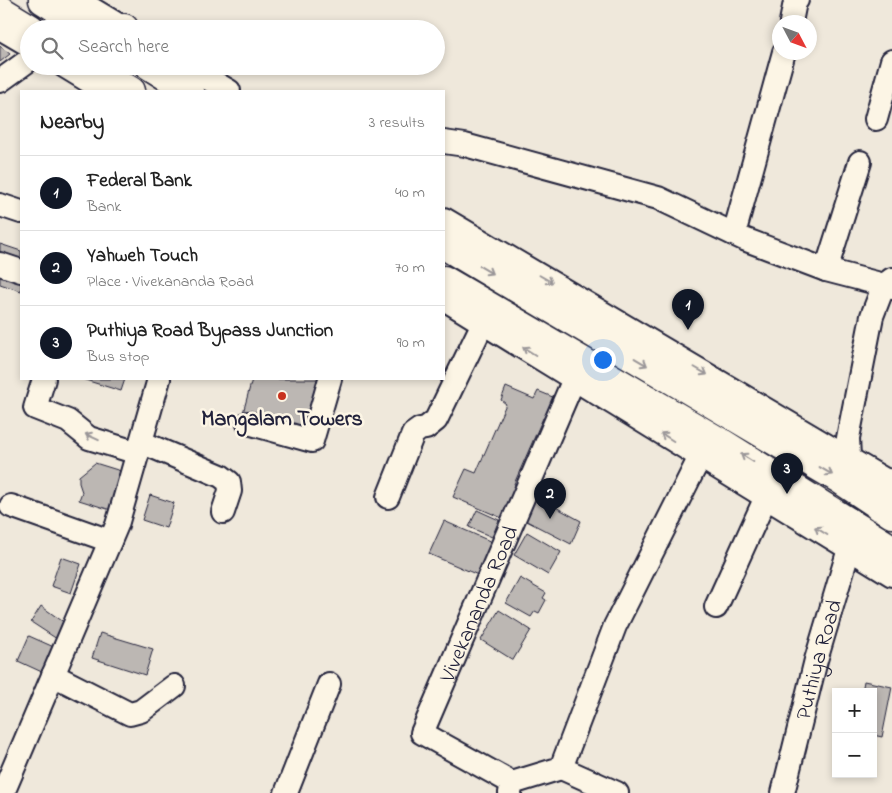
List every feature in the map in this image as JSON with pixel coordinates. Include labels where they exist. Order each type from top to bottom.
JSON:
[{"type":"highway","points":[[43,0],[75,20]]},
{"type":"highway","points":[[0,10],[20,22]]},
{"type":"highway","points":[[105,75],[129,90]]},
{"type":"highway","points":[[164,75],[188,90]]},
{"type":"highway","points":[[445,246],[841,480],[888,497]]},
{"type":"highway","points":[[445,281],[722,443],[854,538],[892,549]]},
{"type":"street","points":[[77,0],[109,20]]},
{"type":"street","points":[[792,15],[797,0]]},
{"type":"street","points":[[0,28],[20,40]]},
{"type":"street","points":[[734,234],[782,60]]},
{"type":"street","points":[[876,119],[892,61]]},
{"type":"street","points":[[0,81],[20,67]]},
{"type":"street","points":[[79,75],[103,90]]},
{"type":"street","points":[[202,75],[227,90]]},
{"type":"street","points":[[445,142],[465,145],[658,198],[734,234],[826,270],[889,284],[872,316],[848,438],[849,457]]},
{"type":"street","points":[[826,270],[860,162]]},
{"type":"street","points":[[0,205],[20,212]]},
{"type":"street","points":[[445,220],[849,457],[888,497]]},
{"type":"street","points":[[0,264],[20,271]]},
{"type":"street","points":[[445,300],[766,497],[854,538],[892,575]]},
{"type":"street","points":[[388,497],[413,434],[420,429],[426,428],[436,420],[483,323]]},
{"type":"street","name":"Vivekananda Road","points":[[511,788],[422,733],[574,379]]},
{"type":"street","points":[[44,380],[35,408],[68,421],[89,438],[139,447],[221,476],[229,482],[230,491],[222,512]]},
{"type":"street","points":[[3,793],[117,526],[159,380]]},
{"type":"street","points":[[248,423],[312,441],[330,380]]},
{"type":"street","points":[[562,768],[615,626],[700,457]]},
{"type":"street","points":[[716,606],[766,497]]},
{"type":"street","points":[[11,506],[110,541]]},
{"type":"street","name":"Puthiya Road","points":[[783,793],[816,660],[854,538]]},
{"type":"street","points":[[53,675],[130,714],[141,711],[174,686]]},
{"type":"street","points":[[286,793],[329,684]]},
{"type":"street","points":[[511,788],[562,768],[618,793]]},
{"type":"building","points":[[0,46],[10,54],[0,62]]},
{"type":"building","points":[[0,244],[20,251],[20,291],[0,284]]},
{"type":"building","points":[[85,380],[125,380],[121,391]]},
{"type":"building","name":"Mangalam Towers","points":[[252,380],[320,380],[307,429],[243,413]]},
{"type":"building","points":[[506,387],[534,399],[538,391],[560,400],[551,421],[543,418],[514,484],[524,489],[509,521],[453,497],[466,469],[476,473],[506,404],[501,400]]},
{"type":"building","points":[[95,463],[124,472],[117,512],[79,500],[82,492],[79,476]]},
{"type":"building","points":[[530,493],[581,521],[571,544],[519,517]]},
{"type":"building","points":[[150,495],[174,503],[166,528],[142,520]]},
{"type":"building","points":[[477,510],[499,520],[492,537],[469,527]]},
{"type":"building","points":[[444,521],[492,542],[478,575],[429,554]]},
{"type":"building","points":[[527,532],[561,552],[548,575],[514,555]]},
{"type":"building","points":[[61,557],[81,564],[71,593],[51,586]]},
{"type":"building","points":[[520,578],[546,593],[543,598],[546,600],[539,613],[535,611],[531,617],[506,603]]},
{"type":"building","points":[[41,606],[65,623],[57,639],[31,622]]},
{"type":"building","points":[[499,610],[531,630],[513,660],[481,640]]},
{"type":"building","points":[[100,633],[153,649],[145,675],[92,658]]},
{"type":"building","points":[[29,636],[56,648],[44,673],[18,661]]},
{"type":"building","points":[[864,681],[892,687],[882,737],[877,736],[877,688],[863,688]]},
{"type":"place","name":"Federal Bank","points":[[688,330]]},
{"type":"place","name":"Mangalam Towers","points":[[282,396]]},
{"type":"place","name":"Puthiya Road Bypass Junction","points":[[787,494]]},
{"type":"place","name":"Yahweh Touch","points":[[550,519]]}]
